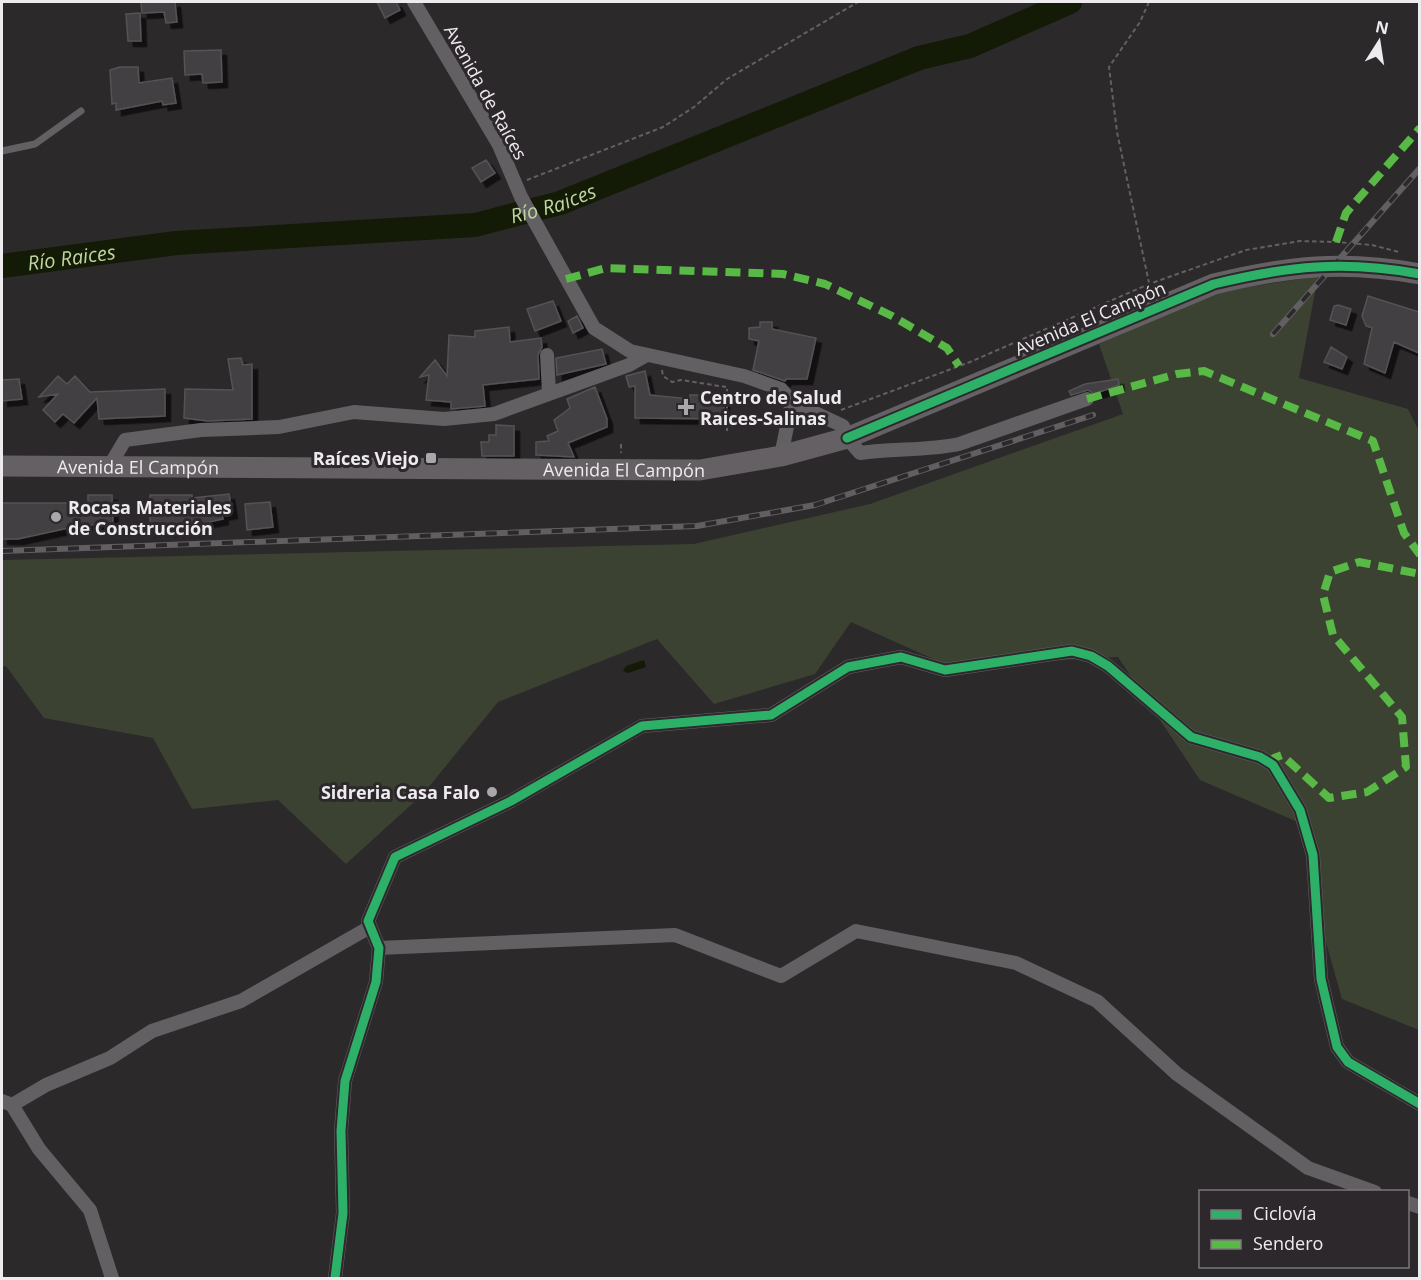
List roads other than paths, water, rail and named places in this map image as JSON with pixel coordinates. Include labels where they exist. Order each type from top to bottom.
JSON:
[{"type":"main road","name":"Avenida El Campón","points":[[2,466],[673,472],[700,470],[781,456],[847,438],[1214,284],[1273,270],[1314,266],[1356,267],[1419,274]]},
{"type":"street","name":"Avenida de Raíces","points":[[414,2],[499,145],[537,226],[594,328],[630,351],[744,376],[781,389],[792,402],[843,426],[847,438],[860,453],[885,449],[938,448],[959,444],[1087,399]]},
{"type":"street","points":[[547,355],[549,393]]},
{"type":"street","points":[[109,466],[125,440],[201,430],[279,427],[354,412],[444,419],[494,414],[629,365],[647,355]]},
{"type":"street","points":[[781,456],[792,402]]},
{"type":"street","points":[[335,1278],[343,1213],[341,1131],[345,1081],[376,982],[379,948],[368,921],[395,857],[511,801],[642,726],[771,715],[848,667],[901,657],[945,670],[1072,651],[1091,656],[1108,666],[1191,737],[1260,758],[1273,765],[1300,810],[1313,855],[1321,979],[1337,1047],[1348,1062],[1419,1104]]},
{"type":"street","points":[[112,1278],[90,1210],[39,1149],[7,1103],[110,1058],[152,1031],[242,1001],[370,927]]},
{"type":"street","points":[[379,948],[675,935],[782,976],[856,931],[1016,963],[1097,1001],[1177,1074],[1308,1168],[1372,1190]]},
{"type":"lane","points":[[2,151],[35,144],[81,111]]},
{"type":"waterway","name":"Río Raices","points":[[2,266],[176,243],[475,225],[560,203],[919,58],[970,46],[1070,2]]},
{"type":"railway","points":[[1273,334],[1420,168]]},
{"type":"railway","points":[[2,551],[697,526],[815,505],[1093,415]]},
{"type":"place","name":"Centro de Salud Raices-Salinas","points":[[686,407]]},
{"type":"place","name":"Raíces Viejo","points":[[431,458]]},
{"type":"place","name":"Rocasa Materiales de Construcción","points":[[56,517]]},
{"type":"place","name":"Sidreria Casa Falo","points":[[492,792]]}]
